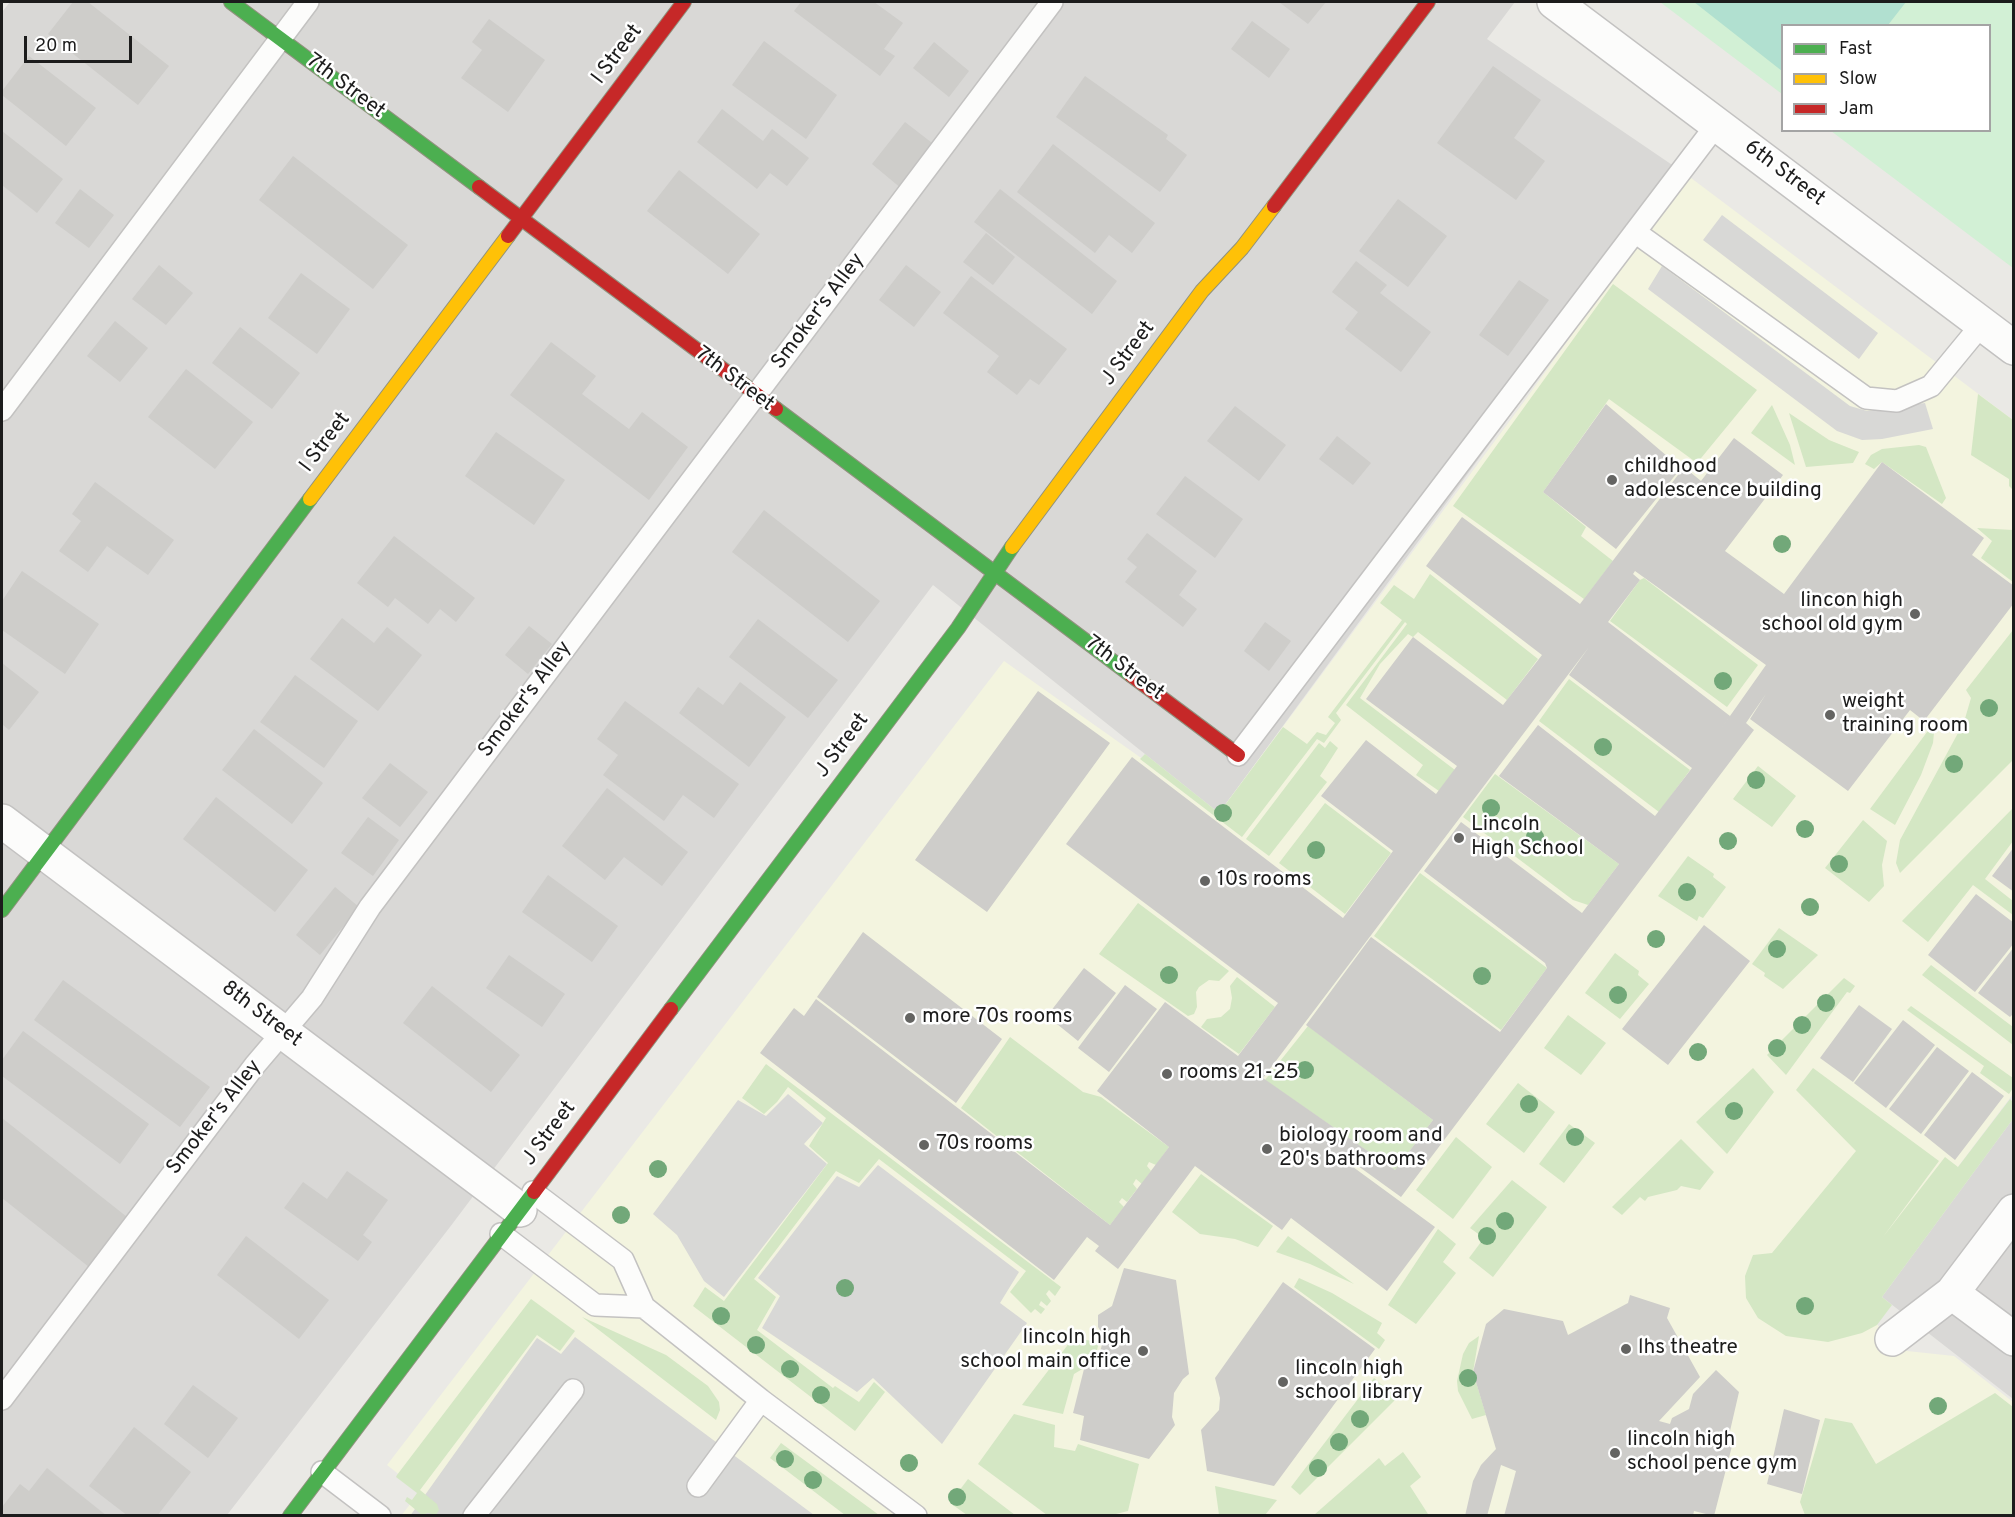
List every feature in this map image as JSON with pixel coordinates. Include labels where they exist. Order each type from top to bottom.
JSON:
[{"type":"street","name":"7th Street","points":[[231,2],[1238,755]]},
{"type":"street","name":"I Street","points":[[2,910],[684,2]]},
{"type":"street","name":"J Street","points":[[290,1515],[958,628],[1023,530],[1195,301],[1242,248],[1428,2]]},
{"type":"street","name":"6th Street","points":[[1554,2],[2013,348]]},
{"type":"street","name":"8th Street","points":[[2,821],[518,1212]]},
{"type":"street","points":[[1892,1339],[1952,1293],[2013,1211]]},
{"type":"street","points":[[1952,1293],[2013,1339]]},
{"type":"lane","points":[[2,410],[308,2]]},
{"type":"lane","name":"Smoker's Alley","points":[[2,1399],[255,1065],[312,998],[370,907],[1053,2]]},
{"type":"lane","points":[[1238,755],[1717,124]]},
{"type":"lane","points":[[1635,232],[1866,398],[1897,401],[1931,386],[1982,324]]},
{"type":"lane","points":[[518,1212],[595,1305],[644,1307]]},
{"type":"lane","points":[[518,1212],[623,1260],[644,1307],[761,1400],[915,1515]]},
{"type":"lane","points":[[474,1515],[573,1390]]},
{"type":"lane","points":[[698,1485],[761,1400]]},
{"type":"lane","points":[[322,1472],[380,1515]]},
{"type":"shaded area","points":[[10,2],[1515,2],[1487,39],[1687,175],[1219,813],[933,585],[450,1227],[227,1515],[2,1515],[2,12]]},
{"type":"shaded area","points":[[1660,2],[2013,2],[2013,268],[1832,132],[1991,132],[1991,24],[1781,24],[1781,93]]},
{"type":"shaded area","name":"Lincoln High School","points":[[1687,175],[2013,420],[2013,1094],[1854,1304],[1907,1351],[1954,1356],[2013,1402],[2013,1515],[401,1516],[420,1491],[387,1465],[1004,661],[1219,813],[1523,403]]},
{"type":"shaded area","points":[[1722,215],[1878,333],[1859,359],[1703,240]]},
{"type":"shaded area","points":[[1662,266],[1850,406],[1867,411],[1925,403],[1933,429],[1882,439],[1862,440],[1837,431],[1648,289]]},
{"type":"shaded area","points":[[788,1094],[823,1123],[804,1144],[827,1164],[724,1297],[704,1281],[677,1235],[653,1214],[738,1100],[766,1116]]},
{"type":"shaded area","points":[[2013,1119],[2013,1399],[1882,1297]]},
{"type":"shaded area","points":[[878,1165],[1019,1272],[1000,1303],[1027,1323],[942,1444],[873,1378],[857,1392],[762,1328],[780,1296],[758,1278],[837,1176],[859,1187]]},
{"type":"shaded area","points":[[575,1337],[814,1515],[410,1516],[537,1338],[561,1354]]},
{"type":"green space","points":[[1694,2],[1906,2],[1889,24],[1781,24],[1781,70]]},
{"type":"green space","points":[[1613,284],[1757,390],[1697,463],[1609,399],[1543,492],[1586,527],[1581,536],[1613,561],[1584,599],[1453,506]]},
{"type":"green space","points":[[1978,394],[2013,420],[2013,490],[2009,486],[2009,479],[1971,455]]},
{"type":"green space","points":[[1772,405],[1790,445],[1795,465],[1751,433]]},
{"type":"green space","points":[[1789,413],[1829,440],[1859,452],[1853,463],[1806,467]]},
{"type":"green space","points":[[1919,445],[1926,447],[1946,498],[1942,504],[1882,462],[1874,469],[1865,464],[1871,455],[1882,449]]},
{"type":"green space","points":[[1977,528],[2013,530],[2013,582],[1981,558],[1992,541]]},
{"type":"green space","points":[[1430,574],[1538,659],[1507,700],[1418,632],[1413,637],[1408,634],[1380,664],[1360,698],[1455,770],[1439,791],[1416,775],[1423,765],[1346,705],[1407,624],[1405,622],[1336,713],[1341,720],[1324,743],[1317,739],[1242,837],[1140,759],[1145,754],[1219,813],[1283,727],[1307,744],[1317,732],[1326,735],[1335,723],[1328,717],[1402,620],[1380,603],[1394,585],[1414,599]]},
{"type":"green space","points":[[1644,578],[1758,665],[1727,707],[1610,621],[1640,580]]},
{"type":"green space","points":[[2013,630],[2013,760],[1900,873],[1896,863],[1900,840],[1964,722],[1971,698],[1966,690]]},
{"type":"green space","points":[[1569,679],[1690,770],[1659,812],[1539,721]]},
{"type":"green space","points":[[1930,728],[1934,733],[1933,743],[1921,775],[1895,825],[1870,809]]},
{"type":"green space","points":[[1330,741],[1338,748],[1320,776],[1327,782],[1269,856],[1246,839],[1319,743],[1325,748]]},
{"type":"green space","points":[[1758,766],[1796,796],[1772,827],[1733,799]]},
{"type":"green space","points":[[1495,774],[1619,864],[1588,905],[1573,900],[1463,817]]},
{"type":"green space","points":[[1325,803],[1391,853],[1345,914],[1279,863]]},
{"type":"green space","points":[[2013,808],[2013,841],[1985,879],[2013,901],[2013,915],[1973,885],[1928,942],[1902,921]]},
{"type":"green space","points":[[1863,820],[1887,841],[1882,865],[1884,886],[1869,902],[1825,868]]},
{"type":"green space","points":[[1688,856],[1714,874],[1713,877],[1726,887],[1703,918],[1699,916],[1697,921],[1658,896]]},
{"type":"green space","points":[[1420,873],[1547,968],[1501,1030],[1374,936]]},
{"type":"green space","points":[[1138,903],[1229,971],[1219,981],[1209,980],[1199,987],[1196,992],[1197,1007],[1194,1014],[1188,1016],[1099,954]]},
{"type":"green space","points":[[1779,928],[1818,955],[1783,989],[1764,976],[1765,973],[1752,964]]},
{"type":"green space","points":[[1615,953],[1639,971],[1638,975],[1649,984],[1620,1019],[1585,993]]},
{"type":"green space","points":[[1931,965],[2013,1027],[2013,1045],[1922,975]]},
{"type":"green space","points":[[1237,977],[1275,1007],[1239,1054],[1201,1027],[1207,1019],[1221,1017],[1230,1009],[1232,998],[1230,986]]},
{"type":"green space","points":[[1844,978],[1855,986],[1850,993],[1847,992],[1786,1075],[1767,1055]]},
{"type":"green space","points":[[1911,1006],[2013,1078],[2013,1088],[2009,1094],[1980,1073],[1984,1066],[1907,1010]]},
{"type":"green space","points":[[1568,1015],[1606,1043],[1581,1075],[1544,1048]]},
{"type":"green space","points":[[1308,1026],[1433,1120],[1395,1170],[1265,1080]]},
{"type":"green space","points":[[1010,1037],[1083,1092],[1101,1097],[1169,1147],[1156,1165],[1149,1162],[1147,1166],[1151,1171],[1142,1184],[1136,1179],[1133,1184],[1137,1189],[1127,1202],[1122,1198],[1119,1202],[1124,1207],[1110,1225],[961,1108]]},
{"type":"green space","points":[[766,1064],[1061,1287],[1055,1296],[1049,1290],[1046,1294],[1051,1301],[1047,1306],[1041,1301],[1039,1305],[1045,1309],[1041,1314],[1035,1309],[1031,1313],[1010,1292],[1026,1271],[879,1159],[859,1183],[836,1171],[754,1279],[776,1297],[757,1330],[833,1388],[835,1386],[859,1402],[874,1382],[885,1392],[855,1431],[693,1306],[705,1287],[724,1301],[828,1163],[809,1146],[826,1118],[788,1087],[764,1114],[742,1098]]},
{"type":"green space","points":[[1753,1068],[1774,1092],[1727,1154],[1696,1122]]},
{"type":"green space","points":[[1813,1068],[1939,1161],[1883,1237],[1945,1157],[1958,1167],[2010,1099],[2013,1102],[2013,1119],[1882,1297],[1892,1305],[1877,1325],[1862,1333],[1828,1342],[1786,1336],[1758,1318],[1746,1298],[1745,1276],[1753,1255],[1772,1253],[1856,1151],[1796,1090]]},
{"type":"green space","points":[[1518,1083],[1555,1112],[1524,1153],[1486,1124]]},
{"type":"green space","points":[[1569,1124],[1595,1143],[1564,1183],[1539,1164]]},
{"type":"green space","points":[[1456,1137],[1492,1167],[1453,1219],[1416,1190]]},
{"type":"green space","points":[[1681,1139],[1714,1172],[1700,1190],[1681,1186],[1677,1190],[1648,1197],[1645,1201],[1640,1197],[1622,1215],[1612,1207]]},
{"type":"green space","points":[[1201,1174],[1273,1226],[1258,1247],[1235,1239],[1200,1234],[1172,1212]]},
{"type":"green space","points":[[1512,1180],[1547,1207],[1493,1277],[1469,1258],[1484,1238],[1470,1228]]},
{"type":"green space","points":[[1438,1229],[1456,1244],[1443,1262],[1456,1273],[1416,1324],[1388,1305]]},
{"type":"green space","points":[[1288,1236],[1354,1284],[1310,1264],[1276,1252]]},
{"type":"green space","points":[[1299,1278],[1332,1293],[1382,1323],[1377,1333],[1385,1340],[1379,1349],[1294,1287]]},
{"type":"green space","points":[[531,1299],[575,1331],[560,1351],[537,1335],[420,1490],[437,1504],[439,1510],[436,1515],[428,1513],[422,1515],[405,1501],[407,1497],[412,1500],[417,1493],[396,1477],[397,1475]]},
{"type":"green space","points":[[582,1317],[666,1355],[708,1386],[719,1402],[720,1410],[716,1420]]},
{"type":"green space","points":[[1479,1336],[1473,1372],[1486,1415],[1472,1419],[1458,1391],[1457,1381],[1463,1354],[1469,1343]]},
{"type":"green space","points":[[1073,1338],[1099,1342],[1094,1362],[1074,1374],[1063,1414],[1022,1405]]},
{"type":"green space","points":[[1374,1378],[1397,1398],[1300,1495],[1291,1487]]},
{"type":"green space","points":[[1995,1393],[2013,1407],[2013,1515],[1805,1515],[1800,1502],[1825,1418],[1852,1423],[1876,1464]]},
{"type":"green space","points":[[1014,1414],[1055,1425],[1054,1447],[1075,1451],[1078,1444],[1139,1464],[1128,1511],[1112,1515],[1047,1515],[978,1464]]},
{"type":"green space","points":[[781,1443],[879,1515],[845,1515],[770,1458]]},
{"type":"green space","points":[[1403,1452],[1421,1477],[1410,1486],[1428,1514],[1314,1515],[1379,1458],[1385,1466]]},
{"type":"green space","points":[[968,1479],[1015,1515],[967,1515],[950,1503]]},
{"type":"green space","points":[[1215,1486],[1277,1500],[1265,1515],[1219,1515]]},
{"type":"building","points":[[73,2],[88,2],[169,66],[138,105],[48,34]]},
{"type":"building","points":[[801,2],[874,2],[903,23],[884,49],[895,56],[880,76],[794,11]]},
{"type":"building","points":[[1279,2],[1326,2],[1308,24]]},
{"type":"building","points":[[489,19],[545,60],[508,112],[461,78],[482,50],[472,42]]},
{"type":"building","points":[[1252,21],[1290,49],[1269,78],[1231,49]]},
{"type":"building","points":[[764,41],[837,95],[806,139],[732,85]]},
{"type":"building","points":[[934,42],[969,71],[949,97],[913,68]]},
{"type":"building","points":[[29,56],[96,108],[66,146],[2,95],[2,91]]},
{"type":"building","points":[[1493,66],[1541,100],[1514,138],[1545,161],[1516,200],[1437,143]]},
{"type":"building","points":[[1085,76],[1168,135],[1166,139],[1187,155],[1160,192],[1056,117]]},
{"type":"building","points":[[722,109],[763,141],[772,129],[809,158],[787,186],[770,173],[757,189],[697,142]]},
{"type":"building","points":[[905,122],[936,146],[902,189],[872,164]]},
{"type":"building","points":[[2,131],[63,179],[37,213],[2,185]]},
{"type":"building","points":[[1053,144],[1155,223],[1132,253],[1109,235],[1095,253],[1017,192]]},
{"type":"building","points":[[293,156],[408,245],[373,289],[259,200]]},
{"type":"building","points":[[679,170],[760,234],[728,274],[647,211]]},
{"type":"building","points":[[80,189],[114,215],[89,248],[55,223]]},
{"type":"building","points":[[1000,189],[1117,281],[1092,314],[974,222]]},
{"type":"building","points":[[1398,199],[1447,236],[1408,287],[1359,251]]},
{"type":"building","points":[[986,233],[1015,257],[993,285],[963,262]]},
{"type":"building","points":[[1356,261],[1387,285],[1380,293],[1431,332],[1401,372],[1345,329],[1358,312],[1332,292]]},
{"type":"building","points":[[159,265],[193,293],[166,325],[132,299]]},
{"type":"building","points":[[906,265],[941,292],[914,327],[879,300]]},
{"type":"building","points":[[301,273],[350,309],[317,354],[268,318]]},
{"type":"building","points":[[971,276],[1067,349],[1039,385],[1030,379],[1017,395],[987,372],[999,356],[943,313]]},
{"type":"building","points":[[1519,280],[1549,300],[1508,356],[1479,335]]},
{"type":"building","points":[[115,321],[148,348],[120,382],[87,356]]},
{"type":"building","points":[[240,327],[300,373],[272,409],[212,363]]},
{"type":"building","points":[[551,342],[596,376],[582,394],[629,429],[642,412],[688,447],[649,500],[510,395]]},
{"type":"building","points":[[186,369],[253,422],[215,469],[148,417]]},
{"type":"building","name":"childhood adolescence building","points":[[1606,404],[1681,468],[1616,549],[1543,492]]},
{"type":"building","points":[[1235,406],[1286,445],[1259,481],[1207,441]]},
{"type":"building","points":[[496,432],[565,480],[534,525],[465,476]]},
{"type":"building","points":[[1337,436],[1371,463],[1353,485],[1319,459]]},
{"type":"building","points":[[1734,438],[1783,475],[1725,551],[1784,594],[1882,462],[1984,538],[1972,555],[2014,586],[2014,603],[1924,721],[1910,710],[1848,791],[1750,719],[1766,694],[1746,723],[1754,730],[1401,1197],[1340,1153],[1338,1156],[1435,1227],[1387,1291],[1291,1218],[1282,1230],[1195,1166],[1118,1269],[1095,1251],[1099,1246],[1087,1237],[1054,1280],[760,1053],[794,1008],[804,1016],[816,999],[1110,1225],[1169,1147],[1097,1091],[1165,1002],[1238,1056],[1278,1003],[1066,844],[1132,757],[1343,918],[1393,851],[1321,796],[1366,740],[1436,794],[1457,766],[1366,699],[1413,637],[1503,705],[1542,655],[1426,566],[1462,517],[1580,604],[1684,467],[1701,481]],"holes":[[[1635,571],[1766,665],[1730,716],[1608,622],[1640,580],[1633,574]],[[1589,647],[1569,675],[1692,768],[1655,816],[1538,725],[1499,776],[1619,864],[1582,913],[1461,822],[1424,871],[1545,963],[1547,968],[1500,1032],[1371,937],[1306,1025],[1433,1120],[1395,1170],[1263,1078]]]},
{"type":"building","points":[[1185,476],[1243,519],[1215,558],[1156,514]]},
{"type":"building","points":[[95,482],[174,540],[148,575],[107,546],[88,572],[59,551],[81,521],[72,514]]},
{"type":"building","points":[[764,510],[880,601],[848,642],[732,552]]},
{"type":"building","points":[[1147,533],[1197,571],[1179,595],[1197,609],[1183,627],[1125,582],[1137,567],[1127,559]]},
{"type":"building","points":[[394,536],[475,598],[456,622],[440,609],[428,624],[395,598],[388,607],[357,583]]},
{"type":"building","points":[[22,571],[99,624],[65,674],[2,630],[2,601]]},
{"type":"building","points":[[342,618],[374,643],[387,627],[422,655],[378,711],[310,659]]},
{"type":"building","points":[[758,619],[838,680],[808,718],[729,657]]},
{"type":"building","points":[[1265,622],[1291,641],[1269,671],[1244,651]]},
{"type":"building","points":[[529,626],[552,644],[528,674],[505,655]]},
{"type":"building","points":[[2,663],[39,692],[9,730],[2,724]]},
{"type":"building","points":[[295,675],[358,721],[324,768],[260,722]]},
{"type":"building","points":[[740,682],[786,717],[749,767],[679,713],[698,687],[723,705]]},
{"type":"building","points":[[1038,691],[1110,743],[987,912],[915,860]]},
{"type":"building","points":[[625,701],[739,784],[714,818],[683,795],[664,821],[603,775],[618,755],[597,739]]},
{"type":"building","points":[[254,729],[323,783],[292,824],[222,770]]},
{"type":"building","points":[[390,763],[428,792],[400,827],[362,798]]},
{"type":"building","points":[[607,788],[688,852],[662,886],[624,857],[605,880],[562,846]]},
{"type":"building","points":[[216,797],[308,870],[275,912],[183,839]]},
{"type":"building","points":[[368,817],[399,840],[373,876],[341,853]]},
{"type":"building","points":[[2014,847],[2014,892],[1992,876]]},
{"type":"building","points":[[548,875],[618,926],[592,962],[522,912]]},
{"type":"building","points":[[335,887],[359,907],[320,955],[296,935]]},
{"type":"building","points":[[1976,894],[2014,923],[2014,943],[1975,992],[1928,955]]},
{"type":"building","points":[[1704,925],[1750,961],[1668,1065],[1622,1029]]},
{"type":"building","name":"more 70s rooms","points":[[863,932],[1002,1039],[956,1103],[817,997]]},
{"type":"building","points":[[2014,947],[2014,1013],[2010,1017],[1978,993]]},
{"type":"building","points":[[509,955],[565,994],[542,1027],[486,988]]},
{"type":"building","points":[[1084,968],[1116,993],[1078,1041],[1047,1016]]},
{"type":"building","points":[[63,980],[210,1087],[180,1127],[34,1020]]},
{"type":"building","points":[[1125,985],[1157,1009],[1109,1072],[1078,1048]]},
{"type":"building","points":[[432,986],[520,1055],[491,1092],[403,1023]]},
{"type":"building","points":[[1859,1005],[1892,1029],[1853,1082],[1820,1058]]},
{"type":"building","points":[[1903,1020],[1935,1045],[1886,1108],[1854,1083]]},
{"type":"building","points":[[23,1031],[149,1124],[120,1164],[2,1076],[2,1060]]},
{"type":"building","points":[[1937,1047],[1969,1071],[1921,1134],[1889,1109]]},
{"type":"building","points":[[1972,1072],[2004,1096],[1955,1160],[1924,1135]]},
{"type":"building","points":[[2,1118],[127,1217],[89,1267],[2,1198]]},
{"type":"building","points":[[347,1171],[388,1200],[363,1235],[372,1242],[358,1261],[284,1208],[303,1182],[327,1199]]},
{"type":"building","points":[[246,1236],[329,1300],[299,1339],[217,1275]]},
{"type":"building","name":"lincoln high school main office","points":[[1124,1268],[1176,1280],[1189,1374],[1174,1393],[1172,1417],[1175,1425],[1149,1459],[1080,1440],[1084,1416],[1073,1413],[1085,1365],[1096,1369],[1104,1336],[1098,1327],[1098,1315],[1112,1306]]},
{"type":"building","name":"lincoln high school library","points":[[1283,1282],[1375,1349],[1274,1486],[1207,1471],[1201,1430],[1219,1410],[1220,1398],[1215,1378]]},
{"type":"building","points":[[1630,1295],[1670,1308],[1667,1318],[1700,1377],[1659,1421],[1670,1424],[1672,1418],[1689,1409],[1693,1394],[1716,1370],[1739,1392],[1727,1444],[1732,1446],[1714,1516],[1694,1511],[1693,1516],[1504,1516],[1516,1471],[1501,1465],[1487,1516],[1465,1516],[1473,1481],[1481,1465],[1496,1449],[1473,1372],[1486,1324],[1504,1309],[1563,1321],[1568,1335],[1628,1303]]},
{"type":"building","points":[[193,1385],[238,1418],[208,1458],[164,1424]]},
{"type":"building","points":[[1784,1409],[1820,1420],[1802,1494],[1767,1484]]},
{"type":"building","points":[[134,1427],[191,1472],[157,1516],[128,1516],[89,1486]]},
{"type":"building","points":[[47,1468],[107,1516],[2,1516],[2,1507],[20,1484],[29,1491]]},
{"type":"traffic: fast","points":[[231,2],[479,187]]},
{"type":"traffic: fast","points":[[776,409],[1131,675]]},
{"type":"traffic: fast","points":[[2,910],[310,499]]},
{"type":"traffic: fast","points":[[671,1009],[958,628],[1012,547]]},
{"type":"traffic: fast","points":[[290,1516],[534,1192]]},
{"type":"traffic: slow","points":[[1012,547],[1202,291],[1242,248],[1274,206]]},
{"type":"traffic: slow","points":[[310,499],[508,236]]},
{"type":"traffic: jam","points":[[508,236],[684,2]]},
{"type":"traffic: jam","points":[[1274,206],[1428,2]]},
{"type":"traffic: jam","points":[[479,187],[776,409]]},
{"type":"traffic: jam","points":[[1131,675],[1238,755]]},
{"type":"traffic: jam","points":[[534,1192],[671,1009]]},
{"type":"place","name":"childhood adolescence building","points":[[1612,480]]},
{"type":"place","name":"lincon high school old gym","points":[[1915,614]]},
{"type":"place","name":"weight training room","points":[[1830,715]]},
{"type":"place","name":"Lincoln High School","points":[[1459,838]]},
{"type":"place","name":"10s rooms","points":[[1205,881]]},
{"type":"place","name":"more 70s rooms","points":[[910,1018]]},
{"type":"place","name":"rooms 21-25","points":[[1167,1074]]},
{"type":"place","name":"70s rooms","points":[[924,1145]]},
{"type":"place","name":"biology room and 20's bathrooms","points":[[1267,1149]]},
{"type":"place","name":"lhs theatre","points":[[1626,1349]]},
{"type":"place","name":"lincoln high school main office","points":[[1143,1351]]},
{"type":"place","name":"lincoln high school library","points":[[1283,1382]]},
{"type":"place","name":"lincoln high school pence gym","points":[[1615,1453]]}]
